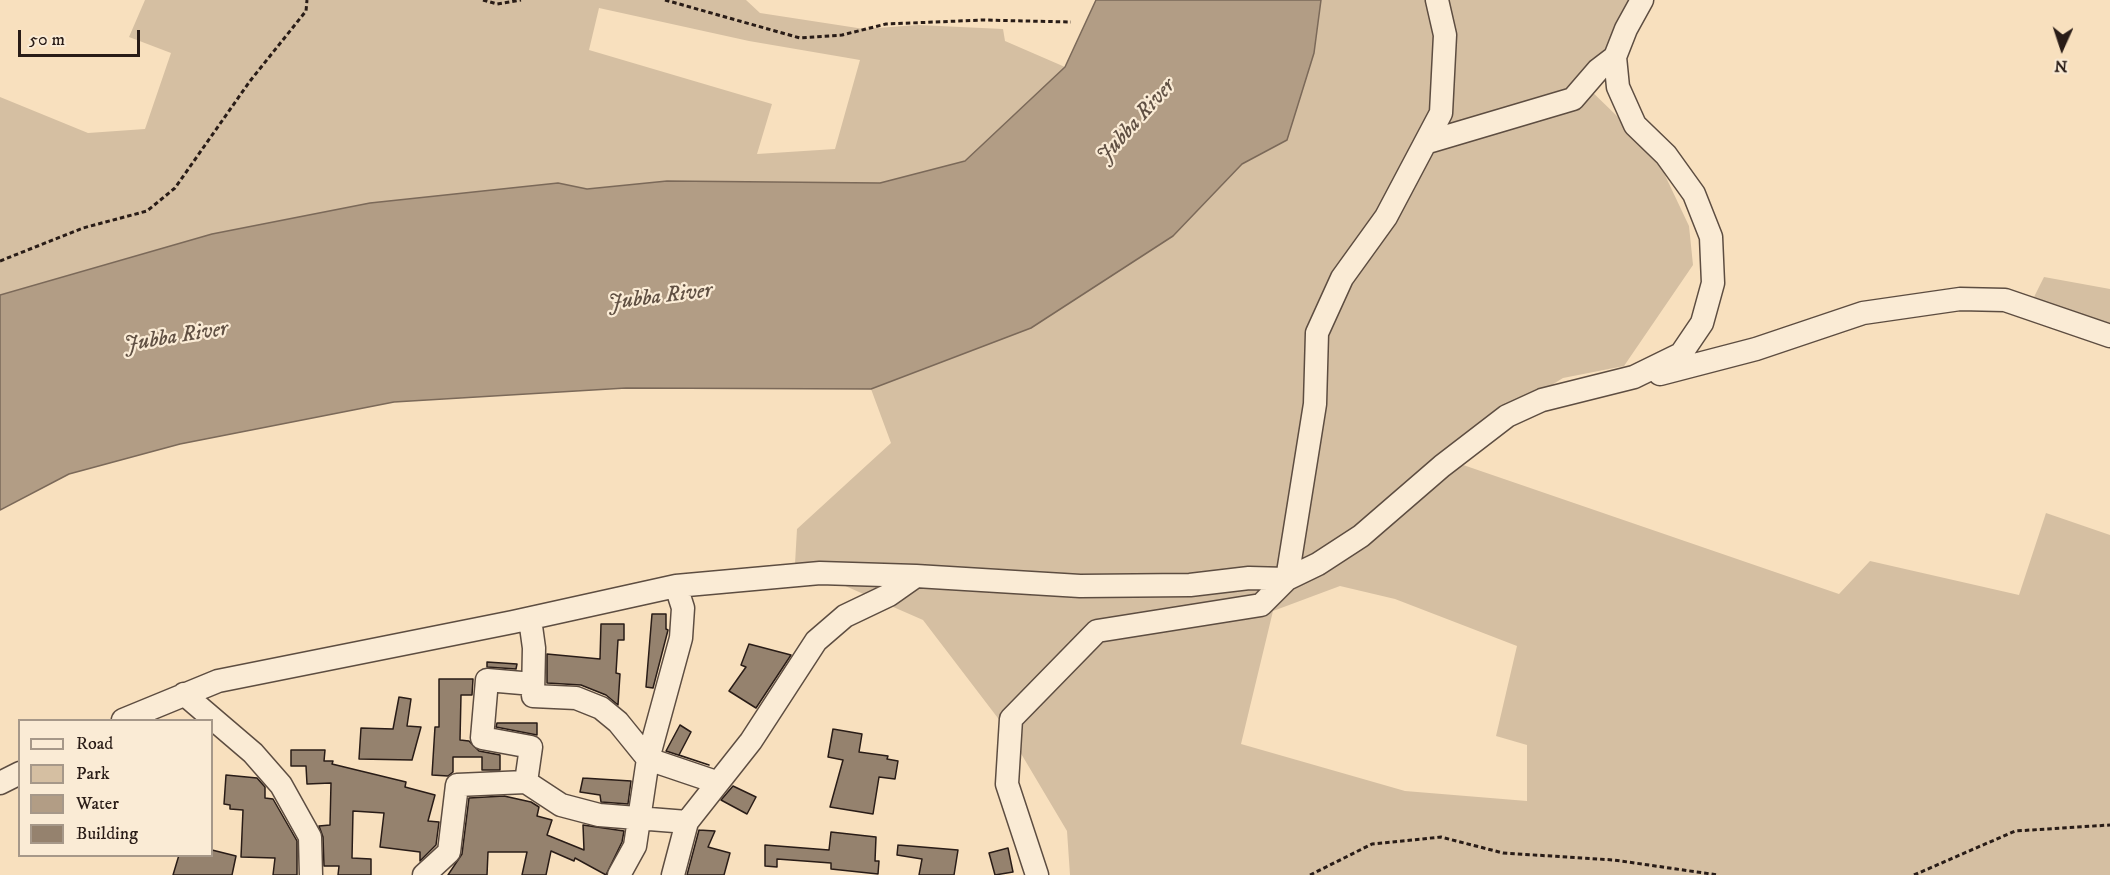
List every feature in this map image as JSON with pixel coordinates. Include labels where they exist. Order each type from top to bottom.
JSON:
[{"type":"street","points":[[1287,579],[1315,404],[1317,333],[1342,278],[1386,217],[1428,142],[1441,113],[1445,35],[1437,0]]},
{"type":"street","points":[[1634,377],[1681,354],[1702,323],[1713,283],[1711,237],[1694,194],[1666,155],[1635,125],[1618,87],[1615,57],[1626,29],[1642,0]]},
{"type":"street","points":[[1428,142],[1573,99],[1598,70],[1615,57]]},
{"type":"street","points":[[1037,875],[1007,784],[1011,719],[1096,631],[1261,605],[1287,579],[1318,564],[1361,536],[1442,466],[1507,416],[1542,399],[1634,377],[1666,374],[1863,313],[1960,299],[2005,300],[2110,336]]},
{"type":"street","points":[[125,719],[218,681],[530,619],[676,586],[820,573],[1080,586],[1190,585],[1249,578],[1287,579]]},
{"type":"street","points":[[673,875],[687,822],[716,782],[751,741],[816,641],[845,616],[889,595],[916,576]]},
{"type":"street","points":[[619,875],[635,846],[648,759],[681,638],[683,608],[676,586]]},
{"type":"street","points":[[530,619],[533,696],[576,699],[601,708],[618,722],[648,759],[716,782]]},
{"type":"street","points":[[526,782],[531,747],[482,738],[487,680],[533,684]]},
{"type":"street","points":[[184,694],[253,753],[281,785],[310,837],[311,875]]},
{"type":"street","points":[[0,783],[18,774]]},
{"type":"street","points":[[424,875],[449,852],[457,785],[526,782],[561,805],[599,815],[687,822]]},
{"type":"path","points":[[0,261],[83,228],[147,211],[175,188],[250,81],[306,10],[307,0]]},
{"type":"path","points":[[483,0],[497,4],[521,0]]},
{"type":"path","points":[[665,0],[800,38],[842,35],[886,24],[983,20],[1071,22]]},
{"type":"path","points":[[1914,875],[2014,831],[2110,825]]},
{"type":"path","points":[[1310,875],[1372,844],[1441,837],[1503,853],[1614,860],[1718,875]]},
{"type":"green space","points":[[145,0],[746,0],[760,13],[864,29],[918,25],[1003,29],[1005,41],[1065,67],[965,161],[880,183],[667,181],[587,189],[558,183],[212,234],[0,295],[0,97],[88,133],[145,129],[171,53],[129,37]],"holes":[[[599,8],[749,41],[860,60],[835,149],[757,154],[772,104],[589,50]]]},
{"type":"green space","points":[[1321,0],[1637,0],[1583,83],[1654,152],[1689,226],[1693,265],[1624,366],[1563,378],[1437,456],[1839,594],[1870,561],[2019,595],[2046,513],[2110,535],[2110,875],[1070,875],[1067,831],[1007,730],[923,620],[795,564],[797,529],[891,443],[871,389],[1031,328],[1173,236],[1242,164],[1287,140],[1314,53]],"holes":[[[1340,586],[1395,599],[1517,646],[1496,736],[1527,745],[1527,801],[1405,791],[1241,744],[1273,611]]]},
{"type":"green space","points":[[2044,277],[2110,289],[2110,338],[2025,315]]},
{"type":"water","name":"Jubba River","points":[[1096,0],[1321,0],[1314,53],[1287,140],[1242,164],[1173,236],[1031,328],[871,389],[626,388],[394,402],[180,444],[69,474],[0,510],[0,295],[212,234],[370,203],[558,183],[587,189],[667,181],[880,183],[965,161],[1065,67]]},
{"type":"building","points":[[652,614],[666,614],[666,629],[668,630],[653,688],[646,687]]},
{"type":"building","points":[[601,624],[624,624],[624,640],[618,640],[616,673],[620,674],[618,705],[606,695],[581,685],[547,683],[547,654],[600,659]]},
{"type":"building","points":[[749,644],[791,655],[756,708],[729,691],[746,667],[741,665]]},
{"type":"building","points":[[487,662],[517,664],[516,669],[487,667]]},
{"type":"building","points":[[439,679],[473,679],[472,695],[461,695],[460,740],[469,741],[479,751],[500,755],[500,770],[482,770],[482,757],[453,757],[453,772],[448,776],[432,775],[435,727],[439,727]]},
{"type":"building","points":[[399,697],[411,699],[407,726],[421,727],[412,760],[359,759],[361,728],[393,729]]},
{"type":"building","points":[[497,723],[537,723],[537,735],[496,727]]},
{"type":"building","points":[[680,725],[691,732],[679,755],[709,765],[666,751]]},
{"type":"building","points":[[833,729],[862,734],[859,752],[888,756],[887,759],[898,761],[895,779],[879,777],[873,814],[830,807],[843,760],[828,757]]},
{"type":"building","points":[[291,750],[325,750],[324,761],[333,761],[332,764],[406,782],[405,787],[435,795],[428,821],[439,822],[436,845],[420,861],[420,852],[380,847],[384,813],[353,811],[352,858],[371,859],[371,875],[338,875],[339,866],[324,866],[323,837],[319,826],[330,825],[331,783],[307,784],[306,766],[291,766]]},
{"type":"building","points":[[226,775],[257,778],[265,787],[265,798],[273,799],[297,841],[297,875],[273,875],[275,858],[241,857],[243,810],[230,809],[230,805],[224,804]]},
{"type":"building","points":[[583,778],[631,781],[628,804],[601,802],[600,795],[580,792]]},
{"type":"building","points":[[733,786],[756,797],[747,814],[721,800]]},
{"type":"building","points":[[504,796],[531,802],[539,807],[537,816],[552,820],[547,835],[584,850],[583,825],[624,831],[622,842],[606,875],[575,858],[574,861],[551,851],[546,875],[522,875],[527,852],[488,852],[487,875],[448,875],[462,854],[469,798]]},
{"type":"building","points":[[699,830],[715,831],[708,847],[730,853],[724,875],[687,875]]},
{"type":"building","points":[[831,832],[876,837],[875,861],[879,861],[878,874],[831,869],[831,863],[777,859],[777,867],[765,866],[765,845],[829,850]]},
{"type":"building","points":[[898,845],[958,850],[954,875],[919,875],[922,859],[897,855]]},
{"type":"building","points":[[1008,848],[1013,872],[995,875],[989,853]]},
{"type":"building","points":[[213,850],[236,856],[232,875],[173,875],[178,857],[213,857]]}]
